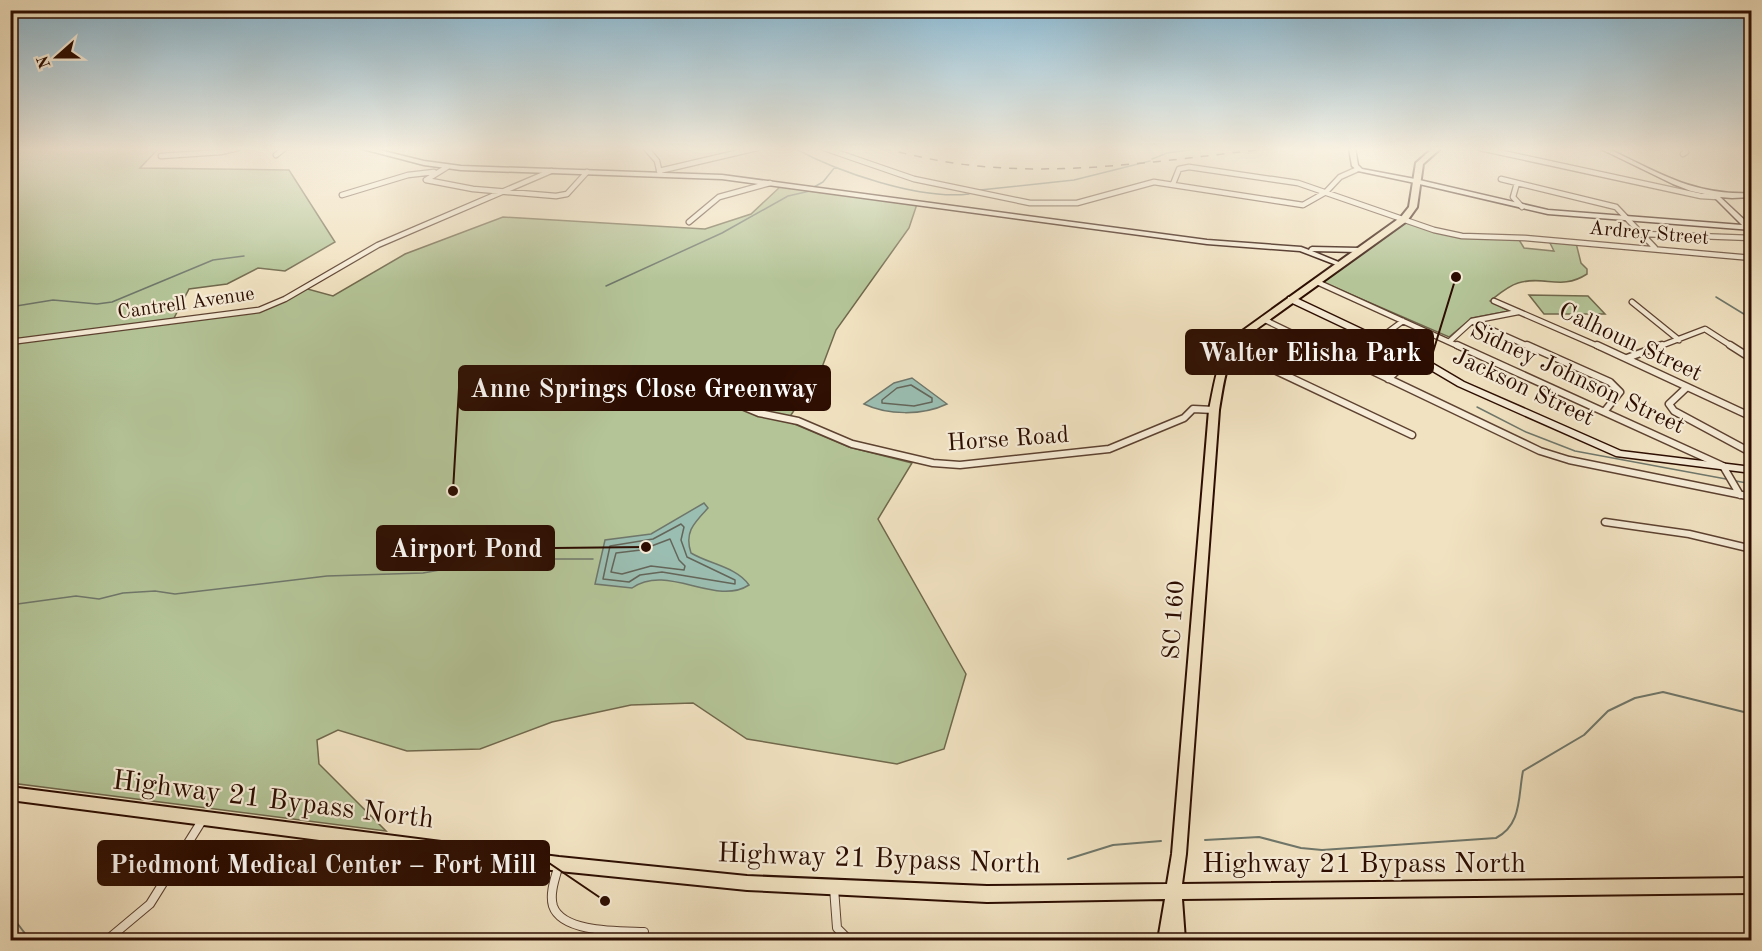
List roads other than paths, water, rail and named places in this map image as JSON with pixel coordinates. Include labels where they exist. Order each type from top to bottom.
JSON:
[{"type":"main road","points":[[839,192],[1207,242],[1301,249],[1359,250]]},
{"type":"main road","points":[[1301,249],[1340,264],[1404,219],[1413,207],[1414,192]]},
{"type":"main road","points":[[1464,192],[1522,207],[1575,216],[1750,228]]},
{"type":"main road","points":[[1704,192],[1717,196],[1752,195]]},
{"type":"main road","points":[[1717,196],[1750,228]]},
{"type":"main road","name":"SC 160","points":[[1166,940],[1192,701],[1218,380],[1229,352],[1263,319],[1340,264]]},
{"type":"main road","name":"Jackson Street","points":[[1291,299],[1413,356],[1461,384],[1620,453],[1752,470]]},
{"type":"main road","name":"Highway 21 Bypass North","points":[[10,793],[559,864],[747,883],[834,888],[987,894],[1752,885]]},
{"type":"main road","name":"SC 160","points":[[1173,891],[1178,918],[1177,940]]},
{"type":"street","points":[[342,195],[351,192]]},
{"type":"street","name":"Cantrell Avenue","points":[[10,342],[259,310],[285,299],[378,245],[503,192]]},
{"type":"street","points":[[512,192],[565,195],[568,192]]},
{"type":"street","points":[[689,222],[719,197],[729,192]]},
{"type":"street","points":[[979,192],[1030,203],[1066,204],[1119,192]]},
{"type":"street","points":[[1223,192],[1298,205],[1307,204],[1325,192]]},
{"type":"street","name":"Ardrey Street","points":[[1327,192],[1434,230],[1468,237],[1525,238],[1752,258]]},
{"type":"street","points":[[1514,192],[1513,197],[1522,207]]},
{"type":"street","points":[[1558,192],[1608,204],[1624,212],[1655,248]]},
{"type":"street","points":[[1684,192],[1717,196]]},
{"type":"street","points":[[1643,234],[1752,238]]},
{"type":"street","name":"Sidney Johnson Street","points":[[1317,282],[1723,467]]},
{"type":"street","name":"Calhoun Street","points":[[1494,301],[1627,358],[1686,388],[1752,417]]},
{"type":"street","points":[[1632,302],[1678,340]]},
{"type":"street","points":[[1450,341],[1472,321],[1518,312]]},
{"type":"street","points":[[1263,319],[1512,439],[1559,457],[1752,497]]},
{"type":"street","points":[[1377,340],[1403,321]]},
{"type":"street","points":[[1472,321],[1610,382],[1620,392],[1604,412]]},
{"type":"street","points":[[1627,358],[1705,329],[1752,359]]},
{"type":"street","points":[[1341,356],[1367,335]]},
{"type":"street","points":[[1229,352],[1412,435]]},
{"type":"street","points":[[1388,379],[1413,356]]},
{"type":"street","name":"Horse Road","points":[[627,372],[696,387],[759,412],[798,421],[852,444],[933,463],[960,465],[1109,449],[1184,418],[1194,408],[1214,410]]},
{"type":"street","points":[[1686,388],[1669,405],[1674,411],[1752,453]]},
{"type":"street","points":[[1723,467],[1740,495]]},
{"type":"street","points":[[1605,522],[1689,534],[1752,549]]},
{"type":"street","points":[[107,940],[150,904],[203,818]]},
{"type":"street","points":[[559,864],[553,886],[553,907],[566,922],[585,927],[644,932],[642,940]]},
{"type":"street","points":[[834,888],[837,928],[849,940]]},
{"type":"water","points":[[912,378],[947,404],[927,411],[905,413],[873,408],[864,404],[894,383]]},
{"type":"water","points":[[704,503],[708,508],[690,533],[691,553],[730,570],[749,585],[736,590],[721,591],[661,580],[646,582],[632,588],[595,584],[605,540],[651,534]]},
{"type":"waterway","points":[[606,286],[722,233],[788,196],[804,192]]},
{"type":"waterway","points":[[924,192],[969,194]]},
{"type":"waterway","points":[[10,307],[53,300],[97,304],[112,302],[213,260],[244,256]]},
{"type":"waterway","points":[[1716,297],[1752,319]]},
{"type":"waterway","points":[[1477,407],[1526,432],[1575,451],[1726,479]]},
{"type":"waterway","points":[[1736,481],[1752,484]]},
{"type":"waterway","points":[[10,605],[76,596],[99,599],[123,593],[155,591],[175,594],[327,576],[423,573],[501,559],[593,559]]},
{"type":"waterway","points":[[1205,840],[1259,837],[1301,848],[1322,850],[1496,838],[1510,826],[1515,818],[1523,771],[1584,735],[1608,711],[1635,698],[1663,692],[1752,714]]},
{"type":"waterway","points":[[1068,859],[1113,845],[1161,841]]},
{"type":"waterway","points":[[10,922],[17,923],[30,940]]},
{"type":"place","name":"Walter Elisha Park","points":[[1456,277]]},
{"type":"place","name":"Anne Springs Close Greenway","points":[[453,491]]},
{"type":"place","name":"Airport Pond","points":[[646,547]]},
{"type":"place","name":"Piedmont Medical Center – Fort Mill","points":[[605,901]]}]
